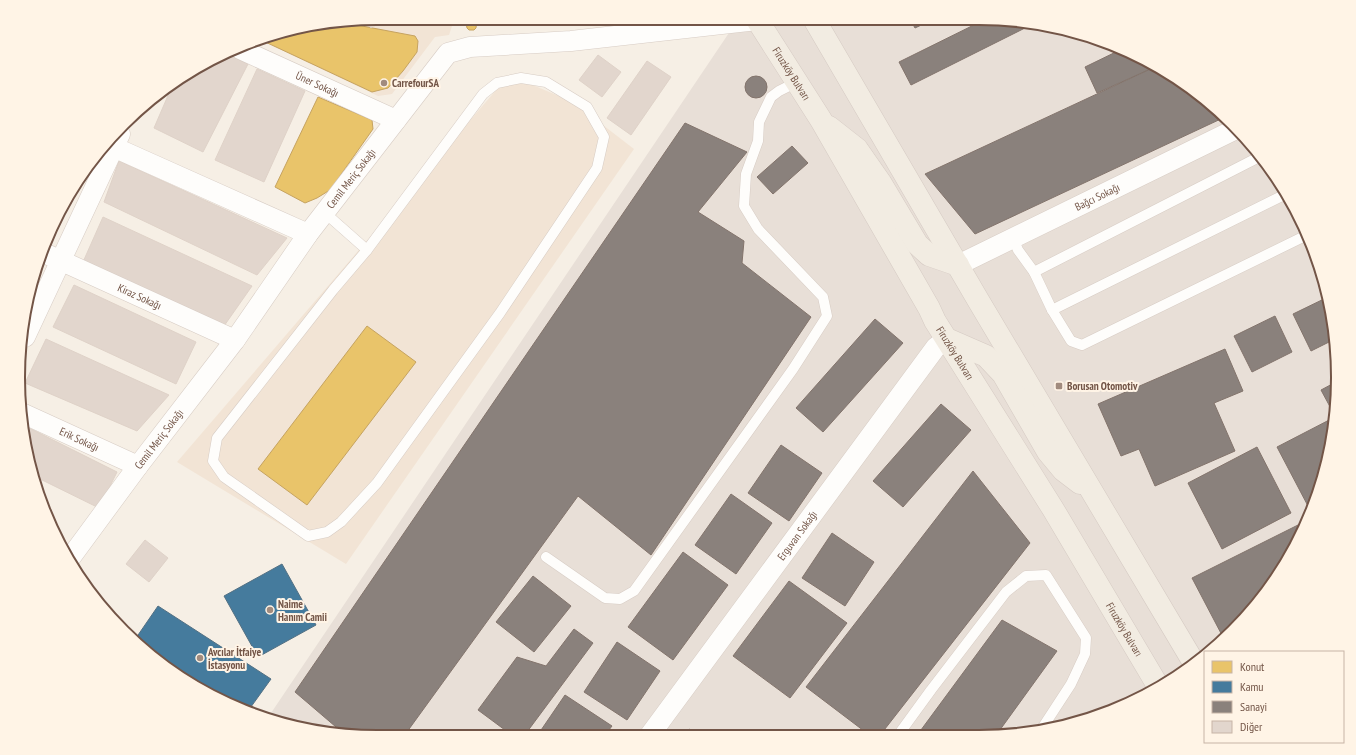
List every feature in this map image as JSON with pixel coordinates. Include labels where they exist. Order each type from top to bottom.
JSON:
[{"type":"main road","name":"Firuzköy Bulvarı","points":[[761,25],[821,120],[935,321],[1053,509],[1156,682]]},
{"type":"main road","points":[[818,25],[958,265],[1191,658]]},
{"type":"main road","points":[[821,120],[858,149],[880,182],[916,244],[929,255],[958,265]]},
{"type":"main road","points":[[947,339],[986,356],[1002,374],[1048,452],[1063,470],[1093,494]]},
{"type":"street","name":"Cemil Meriç Sokağı","points":[[73,555],[138,466],[235,340],[324,212],[448,53],[470,48],[571,41],[706,25]]},
{"type":"street","name":"Üner Sokağı","points":[[245,51],[396,120]]},
{"type":"street","name":"Bağcı Sokağı","points":[[958,265],[1231,131]]},
{"type":"street","points":[[115,142],[308,234]]},
{"type":"street","points":[[29,324],[53,257],[113,144]]},
{"type":"street","name":"Kiraz Sokağı","points":[[53,257],[235,340]]},
{"type":"street","name":"Erguvan Sokağı","points":[[654,730],[936,347],[947,339]]},
{"type":"street","name":"Erik Sokağı","points":[[27,415],[138,466]]},
{"type":"lane","points":[[521,78],[546,82],[587,107],[604,137],[597,168],[500,313],[377,482],[342,522],[327,532],[308,536],[224,477],[213,461],[217,438],[367,250],[483,94],[497,83],[521,78]]},
{"type":"lane","points":[[546,557],[605,598],[620,599],[634,591],[793,369],[827,316],[823,297],[758,229],[744,206],[746,174],[758,141],[759,122],[771,96],[797,82]]},
{"type":"lane","points":[[1034,272],[1255,159]]},
{"type":"lane","points":[[1052,310],[1281,196]]},
{"type":"lane","points":[[324,212],[367,250]]},
{"type":"lane","points":[[1013,238],[1018,250],[1034,272],[1052,310],[1071,341],[1082,345],[1302,238]]},
{"type":"lane","points":[[902,730],[1006,592],[1026,576],[1046,575],[1086,638],[1085,654],[1071,684],[1045,723]]},
{"type":"shaded area","points":[[378,25],[459,25],[452,26],[449,35],[435,37],[392,94],[378,96],[267,43],[286,37],[331,28]]},
{"type":"shaded area","points":[[466,25],[476,25],[474,30],[469,30]]},
{"type":"shaded area","points":[[734,25],[1002,26],[1047,32],[1092,44],[1134,61],[1155,72],[1174,84],[1211,112],[1244,145],[1258,163],[1284,201],[1295,222],[1319,286],[1328,331],[1330,354],[1331,378],[1328,424],[1319,469],[1312,491],[1295,533],[1284,554],[1272,573],[1244,610],[1211,643],[1193,657],[1155,683],[1134,694],[1070,718],[1025,727],[978,730],[378,730],[331,727],[286,718],[271,713]]},
{"type":"shaded area","points":[[509,75],[573,102],[634,149],[346,564],[177,462]]},
{"type":"building: Konut","points":[[466,25],[476,25],[474,30],[469,30]]},
{"type":"building: Konut","points":[[354,26],[360,26],[415,36],[418,41],[417,52],[403,71],[388,88],[372,92],[267,43],[309,32]]},
{"type":"building: Konut","points":[[318,97],[372,120],[373,129],[330,190],[305,203],[275,187]]},
{"type":"building: Konut","points":[[367,326],[416,362],[307,505],[258,469]]},
{"type":"building: Kamu","name":"Naime Hanım Camii","points":[[282,564],[316,625],[258,657],[224,596]]},
{"type":"building: Kamu","name":"Avcılar İtfaiye İstasyonu","points":[[158,606],[271,679],[251,706],[222,694],[201,683],[163,657],[137,636]]},
{"type":"building: Sanayi","points":[[913,25],[921,25],[915,28]]},
{"type":"building: Sanayi","points":[[974,25],[1025,28],[911,85],[899,62]]},
{"type":"building: Sanayi","points":[[1115,53],[1150,69],[1097,93],[1085,67]]},
{"type":"building: Sanayi","points":[[1150,69],[1174,84],[1219,120],[975,234],[925,174]]},
{"type":"building: Sanayi","points":[[756,76],[764,79],[767,87],[764,95],[756,98],[748,95],[745,87],[748,79]]},
{"type":"building: Sanayi","points":[[685,123],[747,152],[698,212],[744,241],[742,263],[811,317],[651,555],[578,496],[408,730],[336,727],[295,692]]},
{"type":"building: Sanayi","points":[[792,146],[808,163],[773,194],[757,177]]},
{"type":"building: Sanayi","points":[[1322,300],[1329,342],[1311,351],[1293,314]]},
{"type":"building: Sanayi","points":[[1275,316],[1292,352],[1252,372],[1234,336]]},
{"type":"building: Sanayi","points":[[875,319],[903,343],[823,432],[796,408]]},
{"type":"building: Sanayi","points":[[1225,349],[1243,391],[1214,403],[1235,451],[1155,486],[1139,449],[1121,456],[1098,404]]},
{"type":"building: Sanayi","points":[[1331,385],[1330,406],[1321,390]]},
{"type":"building: Sanayi","points":[[941,404],[971,430],[903,507],[873,481]]},
{"type":"building: Sanayi","points":[[1328,420],[1319,469],[1307,504],[1277,447]]},
{"type":"building: Sanayi","points":[[781,445],[822,473],[789,521],[748,493]]},
{"type":"building: Sanayi","points":[[1257,447],[1291,513],[1222,549],[1188,483]]},
{"type":"building: Sanayi","points":[[973,471],[1030,543],[884,730],[863,730],[806,687]]},
{"type":"building: Sanayi","points":[[731,494],[772,523],[736,574],[695,545]]},
{"type":"building: Sanayi","points":[[1299,525],[1284,554],[1272,573],[1244,610],[1221,633],[1192,578]]},
{"type":"building: Sanayi","points":[[832,533],[874,562],[845,606],[802,578]]},
{"type":"building: Sanayi","points":[[683,552],[728,585],[673,660],[628,627]]},
{"type":"building: Sanayi","points":[[533,576],[571,606],[534,652],[496,622]]},
{"type":"building: Sanayi","points":[[789,581],[847,623],[790,698],[733,656]]},
{"type":"building: Sanayi","points":[[1002,620],[1057,651],[1001,729],[921,730]]},
{"type":"building: Sanayi","points":[[574,629],[593,643],[528,730],[505,730],[478,710],[517,657],[546,666]]},
{"type":"building: Sanayi","points":[[617,642],[660,671],[627,720],[584,692]]},
{"type":"building: Sanayi","points":[[565,695],[612,726],[609,730],[541,730]]},
{"type":"building: Diğer","points":[[598,55],[621,72],[602,97],[579,80]]},
{"type":"building: Diğer","points":[[232,57],[248,64],[203,152],[154,128],[169,94],[182,84],[201,72]]},
{"type":"building: Diğer","points":[[647,61],[671,77],[631,135],[607,118]]},
{"type":"building: Diğer","points":[[257,69],[305,91],[264,182],[215,160]]},
{"type":"building: Diğer","points":[[119,161],[287,238],[257,275],[104,202]]},
{"type":"building: Diğer","points":[[103,217],[252,286],[224,326],[83,262]]},
{"type":"building: Diğer","points":[[74,285],[196,342],[176,384],[53,327]]},
{"type":"building: Diğer","points":[[46,339],[169,395],[137,431],[25,383]]},
{"type":"building: Diğer","points":[[29,428],[117,472],[99,508],[40,479]]},
{"type":"building: Diğer","points":[[145,540],[168,558],[149,582],[126,564]]},
{"type":"place","name":"CarrefourSA","points":[[384,83]]},
{"type":"place","name":"Borusan Otomotiv","points":[[1059,386]]},
{"type":"place","name":"Naime Hanım Camii","points":[[270,610]]},
{"type":"place","name":"Avcılar İtfaiye İstasyonu","points":[[200,658]]}]
